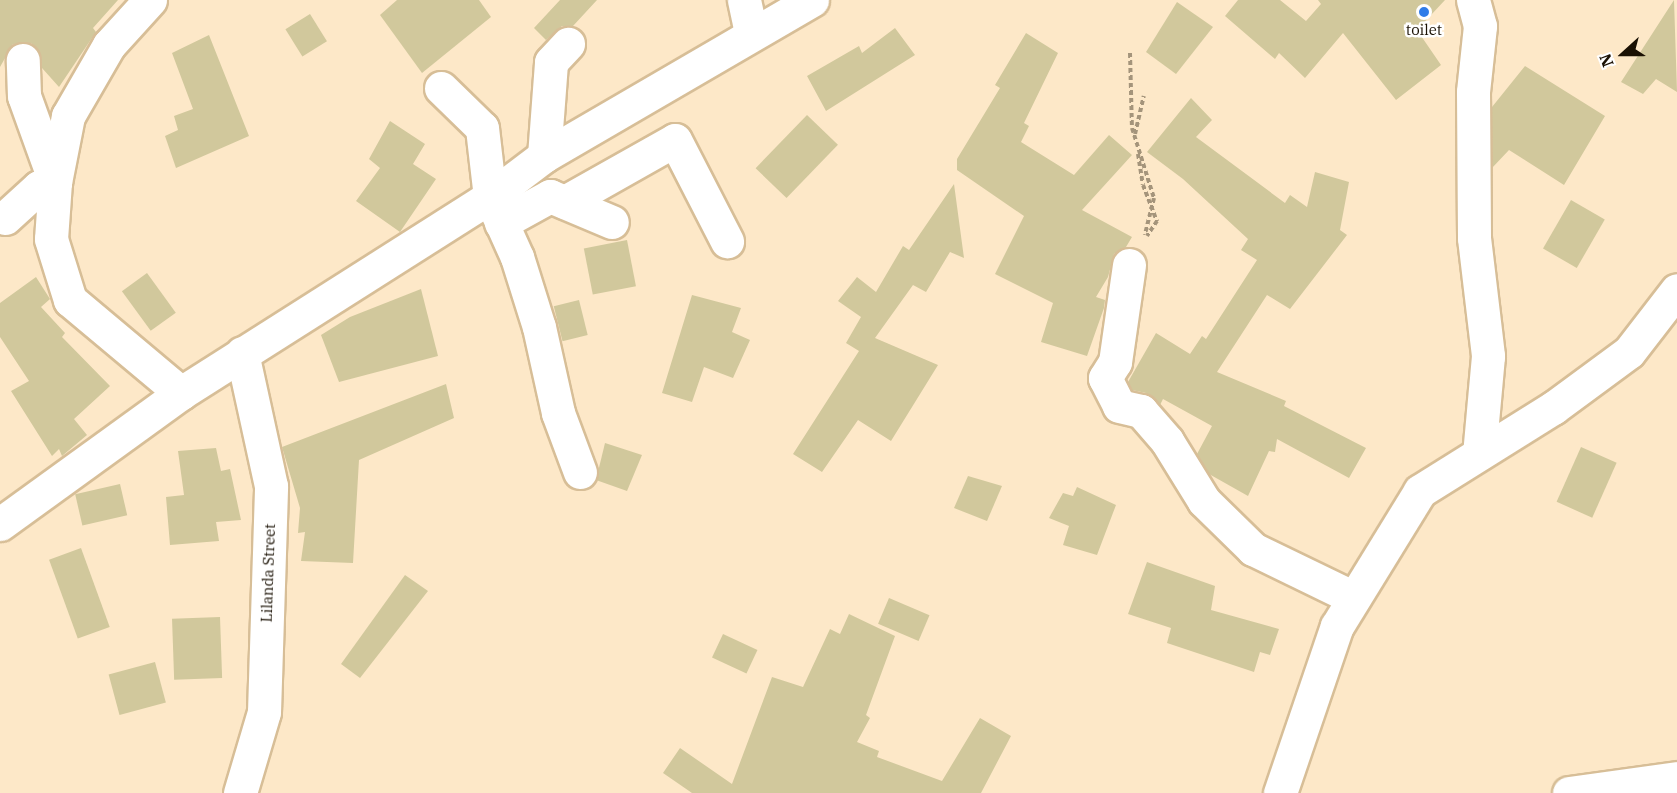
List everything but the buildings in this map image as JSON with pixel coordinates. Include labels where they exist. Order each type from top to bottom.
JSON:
[{"type":"street","points":[[150,0],[109,45],[68,116],[55,182],[51,239],[70,300],[181,393]]},
{"type":"street","points":[[744,0],[752,33]]},
{"type":"street","points":[[496,210],[544,156],[812,0]]},
{"type":"street","points":[[1473,0],[1480,26],[1473,92],[1474,238],[1488,356],[1479,454]]},
{"type":"street","points":[[544,156],[551,62],[568,44]]},
{"type":"street","points":[[23,60],[24,96],[55,182]]},
{"type":"street","points":[[441,88],[482,128],[496,210],[539,327],[558,413],[580,472]]},
{"type":"street","points":[[565,202],[675,140],[727,241]]},
{"type":"street","points":[[4,218],[39,187],[55,182]]},
{"type":"street","points":[[0,524],[181,393],[242,353],[496,210],[550,196],[612,222]]},
{"type":"street","points":[[1137,252],[1115,362],[1105,378],[1119,406],[1141,411],[1167,441],[1204,501],[1253,549],[1354,598]]},
{"type":"street","points":[[1280,793],[1337,626],[1420,491],[1553,408],[1629,352],[1677,290]]},
{"type":"street","name":"Lilanda Street","points":[[240,793],[264,712],[271,486],[242,353]]},
{"type":"street","points":[[1569,793],[1671,784]]},
{"type":"path","points":[[1130,53],[1132,128],[1154,198],[1137,252]]},
{"type":"path","points":[[1137,252],[1157,221],[1143,185],[1135,133],[1144,96]]},
{"type":"place","name":"toilet","points":[[1424,12]]}]
